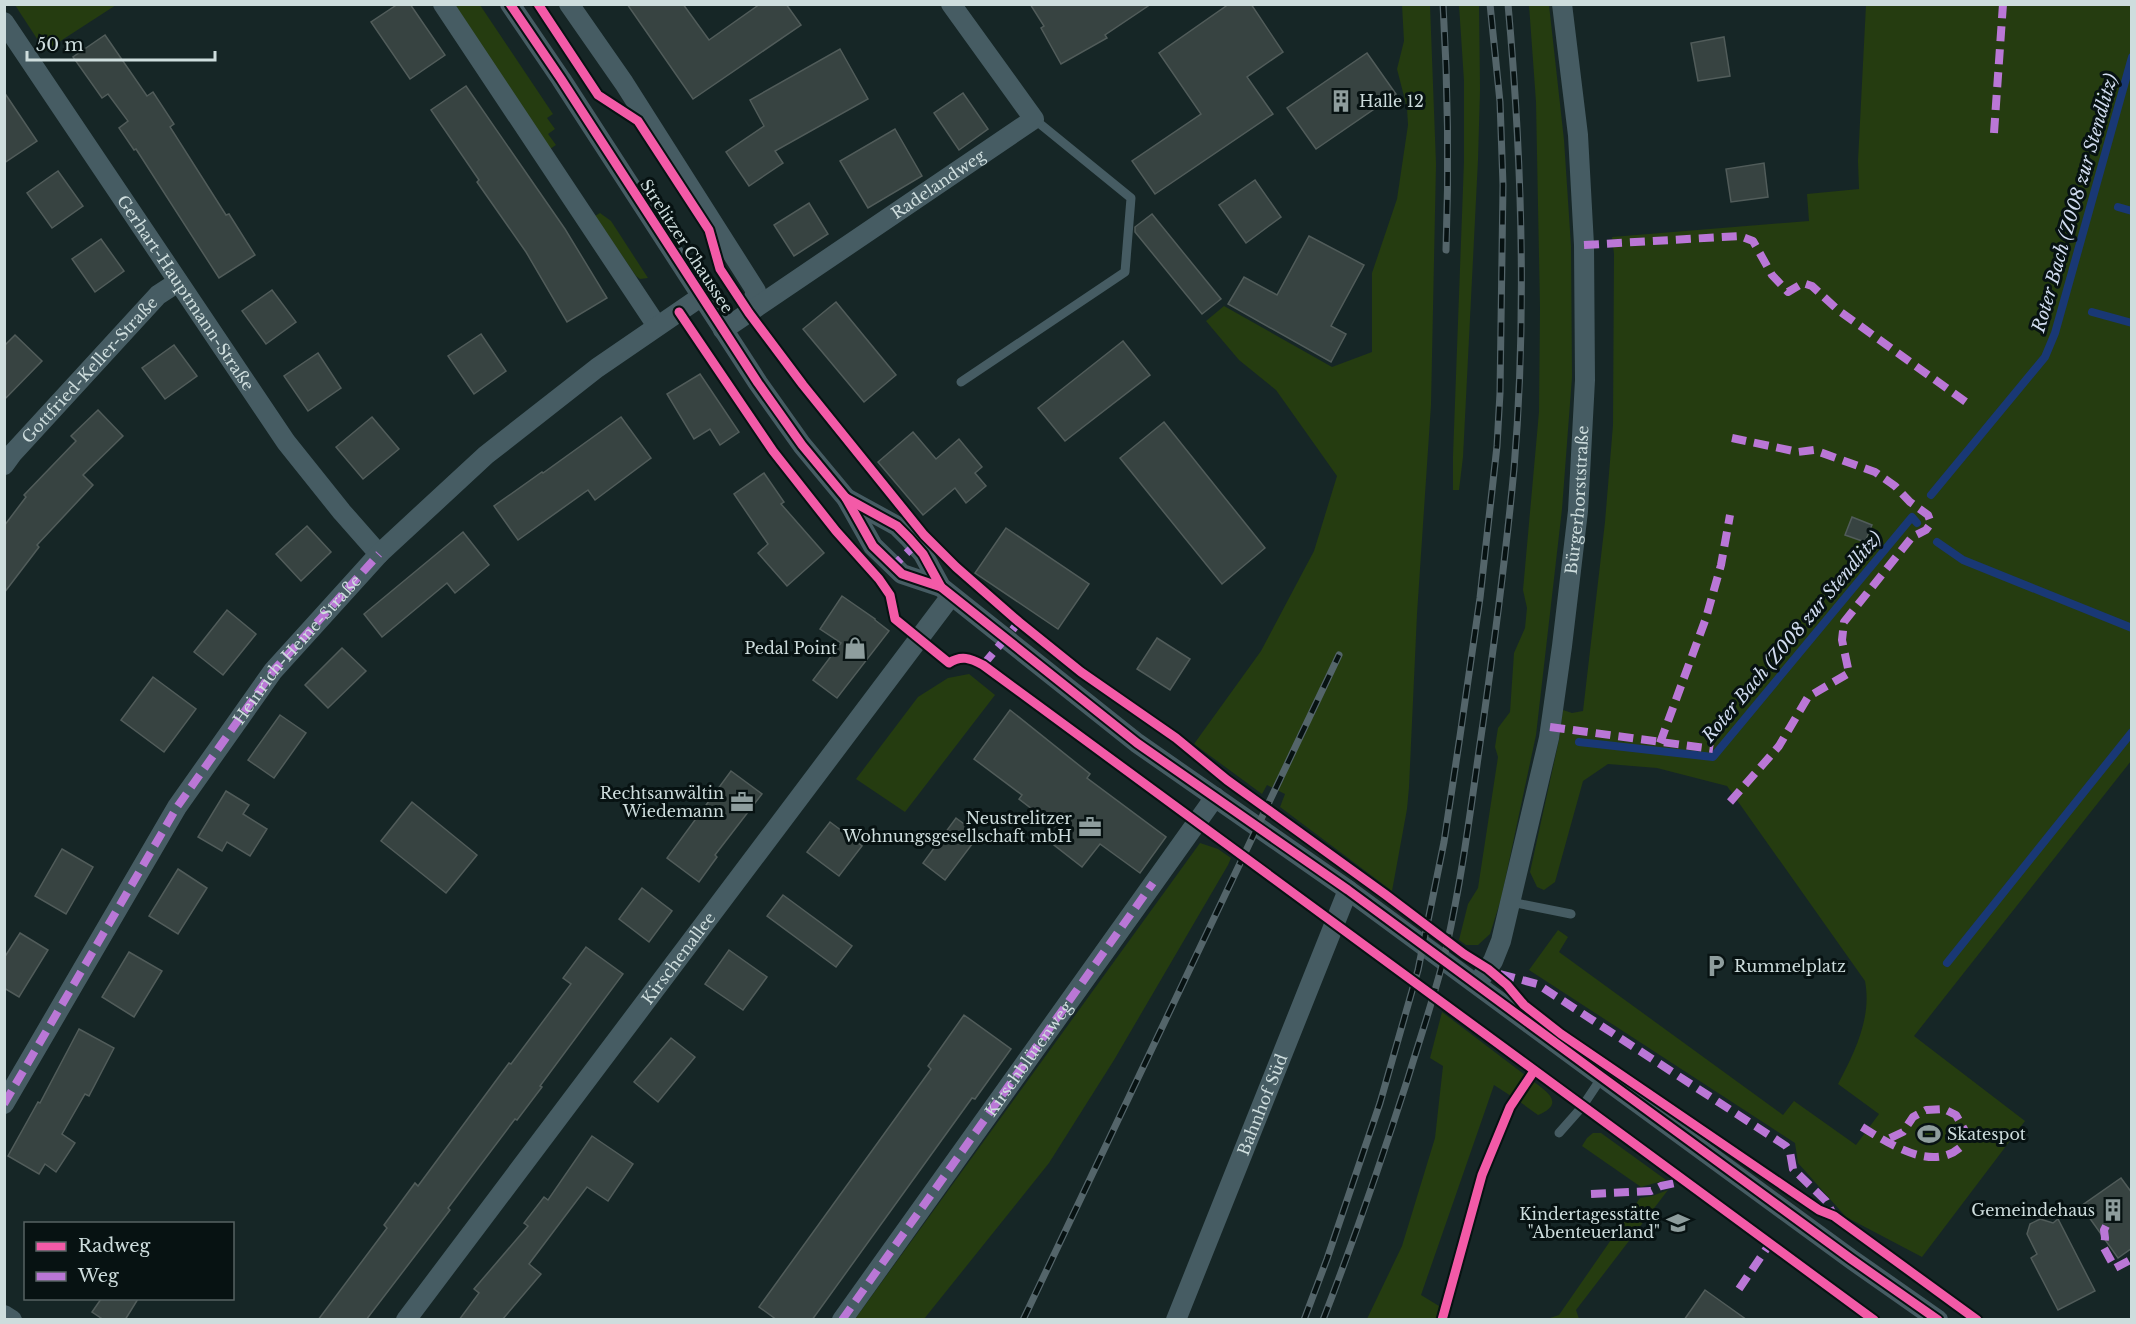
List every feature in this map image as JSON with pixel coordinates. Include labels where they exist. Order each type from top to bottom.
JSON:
[{"type":"street","points":[[443,4],[657,326]]},
{"type":"street","name":"Strelitzer Chaussee","points":[[510,4],[723,330],[802,445],[846,498],[873,546],[893,566],[902,574],[946,592],[1137,743],[1348,890],[1851,1259],[1938,1320]]},
{"type":"street","name":"Strelitzer Chaussee","points":[[568,4],[624,83],[756,291],[749,313]]},
{"type":"street","points":[[951,4],[1034,119]]},
{"type":"street","name":"Bürgerhorststraße","points":[[1477,984],[1493,961],[1501,941],[1549,738],[1578,511],[1585,380],[1584,245],[1578,135],[1562,4]]},
{"type":"street","name":"Gerhart-Hauptmann-Straße","points":[[4,22],[286,442],[379,554]]},
{"type":"street","name":"Radelandweg","points":[[723,330],[1034,119]]},
{"type":"street","name":"Gottfried-Keller-Straße","points":[[7,455],[158,296],[178,282]]},
{"type":"street","name":"Heinrich-Heine-Straße","points":[[4,1104],[177,807],[273,671],[379,554],[486,455],[597,368],[702,296]]},
{"type":"street","name":"Strelitzer Chaussee","points":[[846,498],[897,526],[923,554],[946,592]]},
{"type":"street","name":"Kirschenallee","points":[[406,1320],[946,592]]},
{"type":"street","name":"Kirschblütenweg","points":[[842,1320],[1215,797]]},
{"type":"street","name":"Bahnhof Süd","points":[[1176,1320],[1348,890]]},
{"type":"street","points":[[4,1315],[12,1320]]},
{"type":"lane","points":[[961,382],[1125,272],[1131,198],[1034,119]]},
{"type":"lane","points":[[1511,902],[1571,915]]},
{"type":"lane","points":[[1559,1133],[1582,1107],[1602,1077]]},
{"type":"green space","points":[[15,5],[116,5],[45,51]]},
{"type":"green space","points":[[455,5],[480,5],[553,114],[547,118],[555,129],[548,134],[556,145],[550,149]]},
{"type":"green space","points":[[1402,5],[1430,5],[1436,164],[1431,405],[1417,614],[1409,787],[1392,891],[1280,807],[1285,794],[1267,785],[1262,794],[1194,744],[1261,651],[1314,551],[1337,476],[1276,390],[1239,360],[1206,321],[1224,306],[1332,367],[1372,352],[1372,273],[1397,199],[1408,125],[1407,108],[1397,69],[1404,41]]},
{"type":"green space","points":[[1459,5],[1479,5],[1480,90],[1463,457],[1459,490],[1453,490],[1464,161],[1464,81]]},
{"type":"green space","points":[[1529,5],[1549,5],[1564,140],[1571,246],[1572,377],[1562,509],[1536,735],[1501,899],[1490,934],[1478,945],[1466,945],[1459,940],[1468,904],[1478,888],[1498,757],[1495,747],[1498,728],[1510,712],[1514,653],[1525,628],[1527,608],[1523,590],[1539,412],[1540,308],[1536,102]]},
{"type":"green space","points":[[1866,5],[2131,5],[2131,761],[1914,1036],[2025,1121],[1922,1257],[1846,1217],[1798,1163],[1795,1143],[1529,970],[1558,930],[1568,937],[1559,952],[1783,1115],[1794,1101],[1856,1145],[1879,1114],[1838,1084],[1856,1047],[1864,1021],[1867,994],[1865,981],[1727,786],[1657,768],[1608,764],[1583,781],[1555,882],[1544,890],[1537,887],[1530,872],[1559,740],[1563,710],[1572,713],[1583,711],[1605,522],[1613,425],[1614,254],[1612,237],[1809,221],[1807,194],[1859,189],[1858,161]]},
{"type":"green space","points":[[600,213],[611,221],[648,278],[640,279],[636,276],[595,216]]},
{"type":"green space","points":[[969,674],[995,695],[905,812],[856,779],[918,697],[948,678]]},
{"type":"green space","points":[[1200,843],[1218,849],[1231,858],[1228,865],[1114,1060],[1049,1163],[924,1319],[855,1319]]},
{"type":"green space","points":[[1442,1012],[1525,1075],[1511,1096],[1494,1085],[1421,1295],[1439,1306],[1436,1319],[1367,1319],[1402,1246],[1435,1138],[1443,1066],[1430,1058]]},
{"type":"green space","points":[[1534,1082],[1549,1094],[1552,1102],[1551,1107],[1538,1115],[1520,1102]]},
{"type":"green space","points":[[1593,1133],[1601,1133],[1666,1180],[1641,1187],[1582,1146]]},
{"type":"green space","points":[[1668,1190],[1576,1310],[1579,1319],[1547,1319],[1559,1315],[1640,1198]]},
{"type":"building","points":[[398,4],[410,4],[445,55],[410,79],[371,22]]},
{"type":"building","points":[[627,4],[683,4],[709,40],[760,4],[786,4],[801,25],[693,99]]},
{"type":"building","points":[[1030,4],[1151,4],[1105,35],[1107,38],[1061,64],[1041,28],[1044,26]]},
{"type":"building","points":[[1229,4],[1251,4],[1283,52],[1247,77],[1273,114],[1155,194],[1132,161],[1201,114],[1159,53]]},
{"type":"building","points":[[105,35],[147,96],[153,92],[174,124],[170,127],[226,215],[229,214],[255,255],[219,278],[136,149],[134,150],[119,128],[128,121],[108,94],[102,98],[73,57]]},
{"type":"building","points":[[1724,37],[1730,76],[1698,81],[1691,43]]},
{"type":"building","points":[[840,49],[868,99],[775,151],[783,163],[749,186],[726,152],[764,126],[750,100]]},
{"type":"building","name":"Halle 12","points":[[1367,53],[1396,94],[1316,149],[1287,108]]},
{"type":"building","points":[[466,86],[565,229],[607,298],[567,322],[526,252],[477,182],[479,180],[431,110]]},
{"type":"building","points":[[4,92],[37,141],[4,163]]},
{"type":"building","points":[[963,93],[988,129],[959,150],[934,113]]},
{"type":"building","points":[[895,129],[922,176],[868,208],[840,161]]},
{"type":"building","points":[[1764,163],[1768,197],[1731,202],[1726,169]]},
{"type":"building","points":[[58,171],[83,206],[52,228],[27,193]]},
{"type":"building","points":[[1255,180],[1281,217],[1246,243],[1219,205]]},
{"type":"building","points":[[809,203],[828,234],[794,256],[774,225]]},
{"type":"building","points":[[1152,214],[1221,299],[1202,314],[1135,232],[1135,227]]},
{"type":"building","points":[[1309,236],[1364,265],[1331,326],[1346,334],[1331,362],[1228,304],[1244,277],[1277,295]]},
{"type":"building","points":[[101,239],[124,271],[95,292],[72,259]]},
{"type":"building","points":[[272,290],[296,322],[266,344],[242,311]]},
{"type":"building","points":[[836,302],[896,375],[864,402],[803,329]]},
{"type":"building","points":[[481,334],[506,371],[474,394],[448,356]]},
{"type":"building","points":[[15,335],[42,361],[4,400],[4,346]]},
{"type":"building","points":[[1123,341],[1150,375],[1065,441],[1038,408]]},
{"type":"building","points":[[174,345],[197,376],[165,399],[142,368]]},
{"type":"building","points":[[318,353],[341,388],[308,411],[284,376]]},
{"type":"building","points":[[700,374],[739,432],[720,445],[710,429],[694,439],[667,394]]},
{"type":"building","points":[[98,410],[123,436],[83,475],[93,485],[37,545],[39,547],[4,593],[4,526],[26,497],[24,495],[76,441],[71,436]]},
{"type":"building","points":[[372,417],[399,449],[363,479],[336,447]]},
{"type":"building","points":[[621,417],[651,458],[595,500],[588,490],[518,540],[494,506]]},
{"type":"building","points":[[1164,422],[1265,548],[1222,584],[1120,458]]},
{"type":"building","points":[[913,432],[936,459],[959,439],[982,467],[975,473],[986,486],[966,503],[955,488],[923,515],[878,462]]},
{"type":"building","points":[[764,473],[784,502],[781,504],[824,553],[787,586],[758,553],[768,544],[734,494]]},
{"type":"building","points":[[1852,517],[1872,525],[1865,542],[1845,535]]},
{"type":"building","points":[[307,526],[331,552],[301,581],[276,554]]},
{"type":"building","points":[[1006,528],[1089,584],[1058,629],[975,573]]},
{"type":"building","points":[[463,532],[489,565],[455,593],[447,583],[382,637],[364,614]]},
{"type":"building","points":[[842,596],[889,631],[837,698],[813,680],[841,643],[820,629]]},
{"type":"building","points":[[227,610],[256,634],[223,675],[194,652]]},
{"type":"building","points":[[1157,638],[1190,659],[1170,690],[1137,669]]},
{"type":"building","points":[[342,648],[366,671],[328,708],[305,685]]},
{"type":"building","points":[[153,677],[196,709],[164,752],[121,720]]},
{"type":"building","points":[[1010,710],[1090,774],[1087,778],[1166,837],[1140,873],[1100,844],[1082,867],[1054,845],[1063,833],[1019,799],[1022,795],[974,759]]},
{"type":"building","points":[[280,715],[306,733],[274,778],[248,760]]},
{"type":"building","points":[[731,771],[762,794],[715,855],[717,857],[699,882],[667,858]]},
{"type":"building","points":[[226,791],[249,805],[243,814],[267,829],[250,856],[227,842],[222,851],[198,837]]},
{"type":"building","points":[[412,802],[477,855],[446,893],[381,841]]},
{"type":"building","points":[[956,818],[979,835],[945,880],[923,863]]},
{"type":"building","points":[[830,822],[862,846],[839,876],[807,852]]},
{"type":"building","points":[[62,849],[93,867],[66,914],[35,896]]},
{"type":"building","points":[[178,869],[207,888],[178,934],[149,916]]},
{"type":"building","points":[[642,888],[672,911],[649,942],[619,919]]},
{"type":"building","points":[[783,895],[852,946],[836,967],[767,916]]},
{"type":"building","points":[[20,933],[48,950],[19,997],[4,988],[4,958]]},
{"type":"building","points":[[586,947],[623,974],[540,1086],[542,1087],[517,1120],[515,1119],[448,1208],[450,1210],[366,1320],[318,1320],[387,1228],[384,1225],[415,1183],[418,1186],[571,984],[563,978]]},
{"type":"building","points":[[729,950],[767,977],[743,1010],[705,984]]},
{"type":"building","points":[[129,952],[162,971],[134,1017],[102,997]]},
{"type":"building","points":[[964,1015],[1011,1049],[975,1099],[972,1098],[812,1320],[777,1320],[759,1307],[931,1069],[928,1066]]},
{"type":"building","points":[[79,1029],[114,1048],[89,1096],[85,1094],[62,1134],[75,1143],[56,1172],[45,1164],[39,1174],[8,1156],[38,1102],[40,1103]]},
{"type":"building","points":[[671,1038],[695,1057],[658,1102],[634,1082]]},
{"type":"building","points":[[592,1136],[633,1164],[608,1201],[587,1187],[529,1264],[541,1274],[502,1320],[459,1320],[479,1293],[474,1289],[528,1226],[524,1223],[544,1197],[548,1200]]},
{"type":"building","name":"Gemeindehaus","points":[[2121,1178],[2132,1193],[2132,1248],[2118,1258],[2081,1206]]},
{"type":"building","points":[[2040,1219],[2053,1223],[2058,1219],[2095,1291],[2058,1310],[2031,1258],[2037,1254],[2027,1234],[2030,1224]]},
{"type":"building","points":[[1705,1290],[1747,1320],[1684,1320]]},
{"type":"building","points":[[100,1300],[137,1300],[125,1320],[104,1320],[92,1312]]},
{"type":"waterway","name":"Roter Bach (Z008 zur Stendlitz)","points":[[1931,495],[2045,357],[2055,333],[2132,57]]},
{"type":"waterway","points":[[2118,207],[2132,211]]},
{"type":"waterway","points":[[2092,312],[2132,323]]},
{"type":"waterway","name":"Roter Bach (Z008 zur Stendlitz)","points":[[1579,742],[1713,757],[1912,517],[1917,523]]},
{"type":"waterway","points":[[1937,542],[1963,560],[2132,628]]},
{"type":"waterway","points":[[1947,963],[2132,732]]},
{"type":"railway","points":[[1443,4],[1448,127],[1446,250]]},
{"type":"railway","points":[[1304,1320],[1380,1103],[1418,970],[1444,842],[1480,598],[1497,446],[1500,393],[1503,185],[1500,102],[1490,4]]},
{"type":"railway","points":[[1323,1320],[1388,1139],[1442,965],[1462,864],[1483,723],[1511,501],[1521,353],[1522,295],[1517,120],[1508,4]]},
{"type":"railway","points":[[1023,1320],[1339,655]]},
{"type":"marked path","points":[[1994,133],[2003,4]]},
{"type":"marked path","points":[[1584,245],[1740,236],[1753,241],[1772,275],[1788,292],[1803,283],[1812,286],[1838,310],[1970,405]]},
{"type":"marked path","points":[[1730,802],[1779,746],[1808,697],[1849,673],[1842,640],[1844,622],[1912,537],[1926,530],[1931,523],[1928,515],[1875,472],[1814,450],[1798,452],[1732,438]]},
{"type":"marked path","points":[[1660,743],[1706,618],[1721,565],[1730,515]]},
{"type":"marked path","points":[[890,569],[918,542]]},
{"type":"marked path","points":[[4,1104],[177,807],[273,671],[379,554]]},
{"type":"marked path","points":[[983,665],[1019,622]]},
{"type":"marked path","points":[[1550,727],[1713,749]]},
{"type":"marked path","points":[[842,1320],[1153,883]]},
{"type":"marked path","points":[[1500,974],[1537,984],[1786,1146],[1790,1152],[1793,1169],[1826,1201],[1834,1216]]},
{"type":"marked path","points":[[1862,1127],[1873,1134],[1886,1141],[1899,1148],[1926,1157],[1939,1157],[1963,1145],[1964,1129],[1956,1115],[1944,1109],[1926,1110],[1913,1117],[1903,1132],[1884,1141]]},
{"type":"marked path","points":[[1591,1194],[1651,1191],[1661,1186],[1685,1181]]},
{"type":"marked path","points":[[2106,1226],[2104,1248],[2115,1268],[2132,1259]]},
{"type":"marked path","points":[[1739,1289],[1771,1242]]},
{"type":"cycle path","points":[[510,4],[758,383],[802,445],[846,498],[873,546],[902,574],[941,587]]},
{"type":"cycle path","points":[[538,4],[598,95],[638,121],[709,230],[720,269],[749,313],[803,385],[924,535],[956,567],[1081,672],[1176,738],[1227,780],[1464,954],[1488,969],[1507,985],[1524,1005],[1561,1034],[1819,1210],[1834,1216],[1977,1320]]},
{"type":"cycle path","points":[[679,312],[773,451],[836,531],[879,579],[890,595],[895,619],[949,663],[966,658],[983,665],[1874,1320]]},
{"type":"cycle path","points":[[846,498],[897,526],[923,554],[941,587],[1137,743],[1348,890],[1851,1259],[1938,1320]]},
{"type":"cycle path","points":[[1442,1320],[1482,1175],[1510,1107],[1534,1071]]},
{"type":"place","name":"Halle 12","points":[[1341,101]]},
{"type":"place","name":"Pedal Point","points":[[855,648]]},
{"type":"place","name":"Rechtsanwältin Wiedemann","points":[[742,802]]},
{"type":"place","name":"Neustrelitzer Wohnungsgesellschaft mbH","points":[[1090,827]]},
{"type":"place","name":"Rummelplatz","points":[[1716,966]]},
{"type":"place","name":"Skatespot","points":[[1929,1134]]},
{"type":"place","name":"Gemeindehaus","points":[[2113,1210]]},
{"type":"place","name":"Kindertagesstätte \"Abenteuerland\"","points":[[1678,1223]]}]
